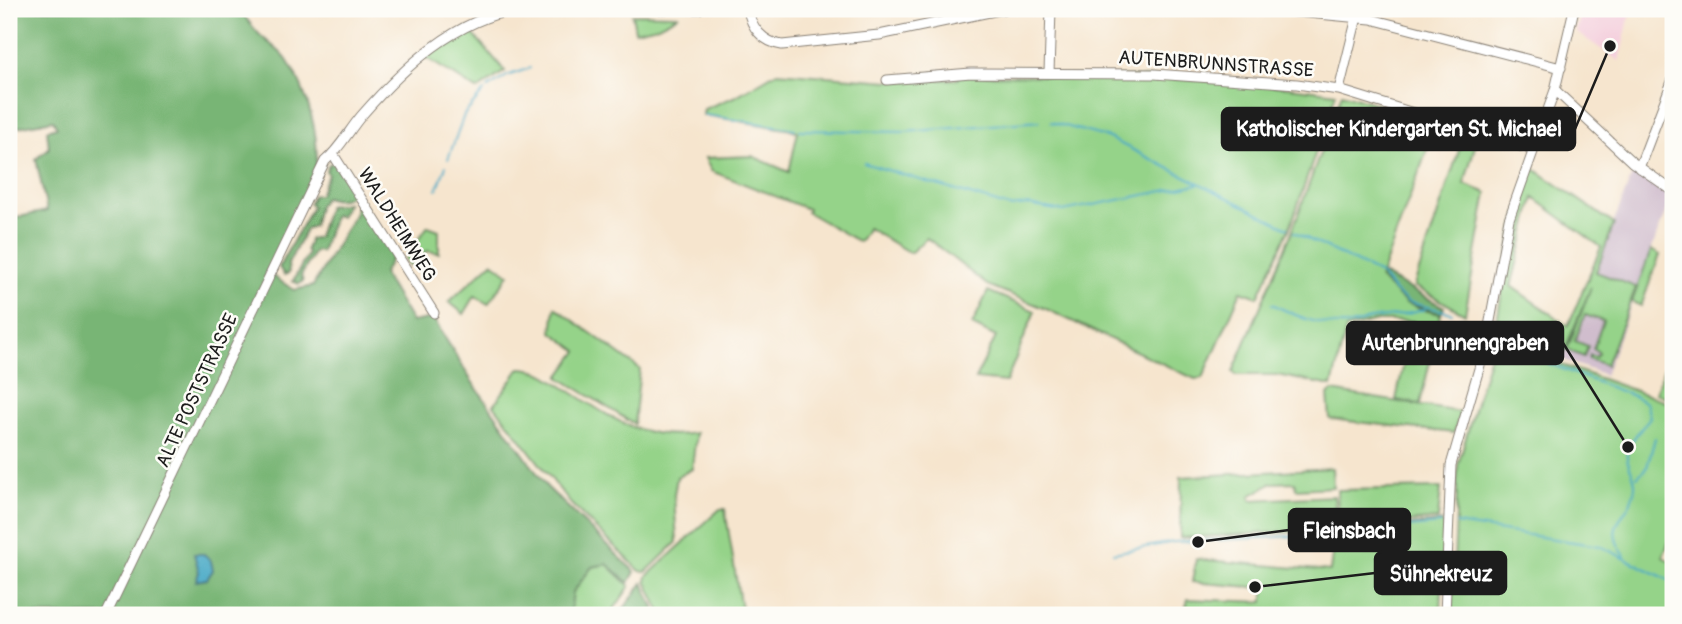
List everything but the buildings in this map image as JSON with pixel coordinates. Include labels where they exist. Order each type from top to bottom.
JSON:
[{"type":"street","name":"ALTE POSTSTRASSE","points":[[106,615],[325,161],[368,109],[425,55],[468,26],[513,9],[521,9]]},
{"type":"street","points":[[605,9],[699,9]]},
{"type":"street","points":[[748,9],[759,34],[771,43],[782,45],[879,35],[1004,9]]},
{"type":"street","points":[[1049,73],[1051,9]]},
{"type":"street","points":[[1265,9],[1358,13],[1561,68]]},
{"type":"street","points":[[1444,615],[1451,465],[1478,377],[1507,227],[1555,90],[1574,9]]},
{"type":"street","points":[[1666,9],[1673,10]]},
{"type":"street","points":[[1339,90],[1358,13]]},
{"type":"street","name":"AUTENBRUNNSTRASSE","points":[[887,80],[946,74],[1188,75],[1339,90],[1533,150]]},
{"type":"street","points":[[1639,168],[1673,79]]},
{"type":"street","points":[[1555,90],[1639,168],[1673,191]]},
{"type":"street","name":"WALDHEIMWEG","points":[[333,154],[434,313]]},
{"type":"shaded area","points":[[1582,9],[1631,10],[1619,61],[1576,32]]},
{"type":"shaded area","points":[[1634,170],[1671,197],[1605,375],[1561,359]]},
{"type":"green space","points":[[9,9],[239,9],[259,34],[281,53],[295,72],[312,117],[317,149],[314,179],[268,273],[294,290],[313,286],[355,213],[357,196],[393,256],[383,274],[412,322],[433,318],[471,380],[547,487],[635,572],[629,583],[607,564],[592,567],[573,592],[570,615],[9,615],[9,219],[47,211],[36,159],[49,148],[47,130],[57,127],[53,120],[14,128],[16,144],[9,153]]},
{"type":"green space","points":[[632,14],[679,15],[658,26],[635,31]]},
{"type":"green space","points":[[468,28],[505,71],[477,90],[425,57]]},
{"type":"green space","points":[[777,72],[889,81],[958,79],[958,75],[1148,78],[1242,83],[1336,93],[1291,225],[1258,297],[1241,291],[1203,378],[1195,379],[1044,308],[987,285],[927,238],[910,253],[868,228],[859,242],[807,212],[808,209],[711,171],[705,158],[752,156],[789,172],[798,131],[703,115],[704,109],[736,96]]},
{"type":"green space","points":[[1342,93],[1437,123],[1380,278],[1419,309],[1441,314],[1420,404],[1396,400],[1413,321],[1377,321],[1346,329],[1332,386],[1277,375],[1236,375],[1233,372],[1291,234]]},
{"type":"green space","points":[[1465,132],[1478,136],[1464,184],[1487,193],[1465,314],[1414,286]]},
{"type":"green space","points":[[335,163],[354,191],[341,199],[325,197],[318,207],[313,226],[306,229],[288,264],[289,273],[284,275],[279,267],[312,207],[309,203],[313,195],[319,195],[328,175],[326,170],[329,164]]},
{"type":"green space","points":[[1533,168],[1614,224],[1596,272],[1636,287],[1606,365],[1589,359],[1590,355],[1596,357],[1599,352],[1593,349],[1603,321],[1585,315],[1575,341],[1588,346],[1584,357],[1567,350],[1591,287],[1561,359],[1495,332],[1512,234]],"holes":[[[1534,198],[1601,247],[1568,326],[1511,286]]]},
{"type":"green space","points":[[347,203],[340,217],[335,215],[321,252],[315,251],[301,276],[303,281],[299,284],[293,281],[308,254],[306,249],[310,239],[318,237],[328,206]]},
{"type":"green space","points":[[428,226],[439,230],[439,253],[427,251],[409,266],[405,258]]},
{"type":"green space","points":[[1651,250],[1660,255],[1641,306],[1632,302]]},
{"type":"green space","points":[[492,262],[509,274],[488,304],[475,296],[464,314],[449,302]]},
{"type":"green space","points":[[1382,274],[1444,307],[1441,314],[1406,303],[1379,278]]},
{"type":"green space","points":[[988,291],[1035,311],[1006,382],[975,379],[996,337],[972,325]]},
{"type":"green space","points":[[555,307],[640,369],[634,424],[559,377],[578,351],[552,332]]},
{"type":"green space","points":[[1494,341],[1673,404],[1673,531],[1663,557],[1673,563],[1673,615],[1452,615],[1458,465]]},
{"type":"green space","points":[[1673,345],[1673,389],[1670,398],[1655,393]]},
{"type":"green space","points":[[520,368],[544,374],[611,417],[641,430],[676,435],[696,433],[692,469],[677,477],[674,495],[677,542],[646,572],[640,571],[571,504],[494,405]]},
{"type":"green space","points":[[1332,391],[1460,412],[1454,433],[1330,419],[1328,395]]},
{"type":"green space","points":[[1332,468],[1333,487],[1296,489],[1295,482],[1272,483],[1250,496],[1251,500],[1334,496],[1337,529],[1180,538],[1181,477]]},
{"type":"green space","points":[[1441,488],[1438,519],[1339,529],[1337,490]]},
{"type":"green space","points":[[720,509],[725,509],[742,615],[662,615],[646,581],[647,576]]},
{"type":"green space","points":[[1441,522],[1444,525],[1441,615],[1184,615],[1188,599],[1264,602],[1264,588],[1192,582],[1196,559],[1330,571],[1335,535],[1340,532]]},
{"type":"green space","points":[[607,564],[630,586],[610,615],[570,615],[573,592],[592,567]]},
{"type":"green space","points":[[643,583],[657,615],[619,615]]},
{"type":"water","points":[[194,554],[204,554],[211,561],[213,570],[207,579],[196,581],[199,572]]},
{"type":"waterway","points":[[488,88],[507,76],[530,68]]},
{"type":"waterway","points":[[448,159],[464,115],[484,91]]},
{"type":"waterway","points":[[704,115],[795,129]]},
{"type":"waterway","points":[[800,130],[904,132],[1040,121]]},
{"type":"waterway","points":[[1051,122],[1109,138],[1288,228]]},
{"type":"waterway","points":[[864,163],[1010,207],[1028,205],[1063,211],[1199,184]]},
{"type":"waterway","points":[[437,190],[446,166]]},
{"type":"waterway","points":[[1294,232],[1380,274],[1395,292],[1408,302],[1452,313]]},
{"type":"waterway","points":[[1272,304],[1310,320],[1339,325],[1425,309]]},
{"type":"waterway","points":[[1460,318],[1484,330]]},
{"type":"waterway","points":[[1505,347],[1646,403],[1650,417],[1632,440],[1627,454],[1635,481],[1633,497],[1616,527],[1618,545],[1625,556]]},
{"type":"waterway","points":[[1637,477],[1647,467],[1655,438]]},
{"type":"waterway","points":[[1341,533],[1441,524]]},
{"type":"waterway","points":[[1456,524],[1600,546],[1673,582]]},
{"type":"waterway","points":[[1113,553],[1174,542],[1335,534]]},
{"type":"place","name":"Katholischer Kindergarten St. Michael","points":[[1610,46]]},
{"type":"place","name":"Autenbrunnengraben","points":[[1628,447]]},
{"type":"place","name":"Fleinsbach","points":[[1198,542]]},
{"type":"place","name":"Sühnekreuz","points":[[1255,587]]}]
